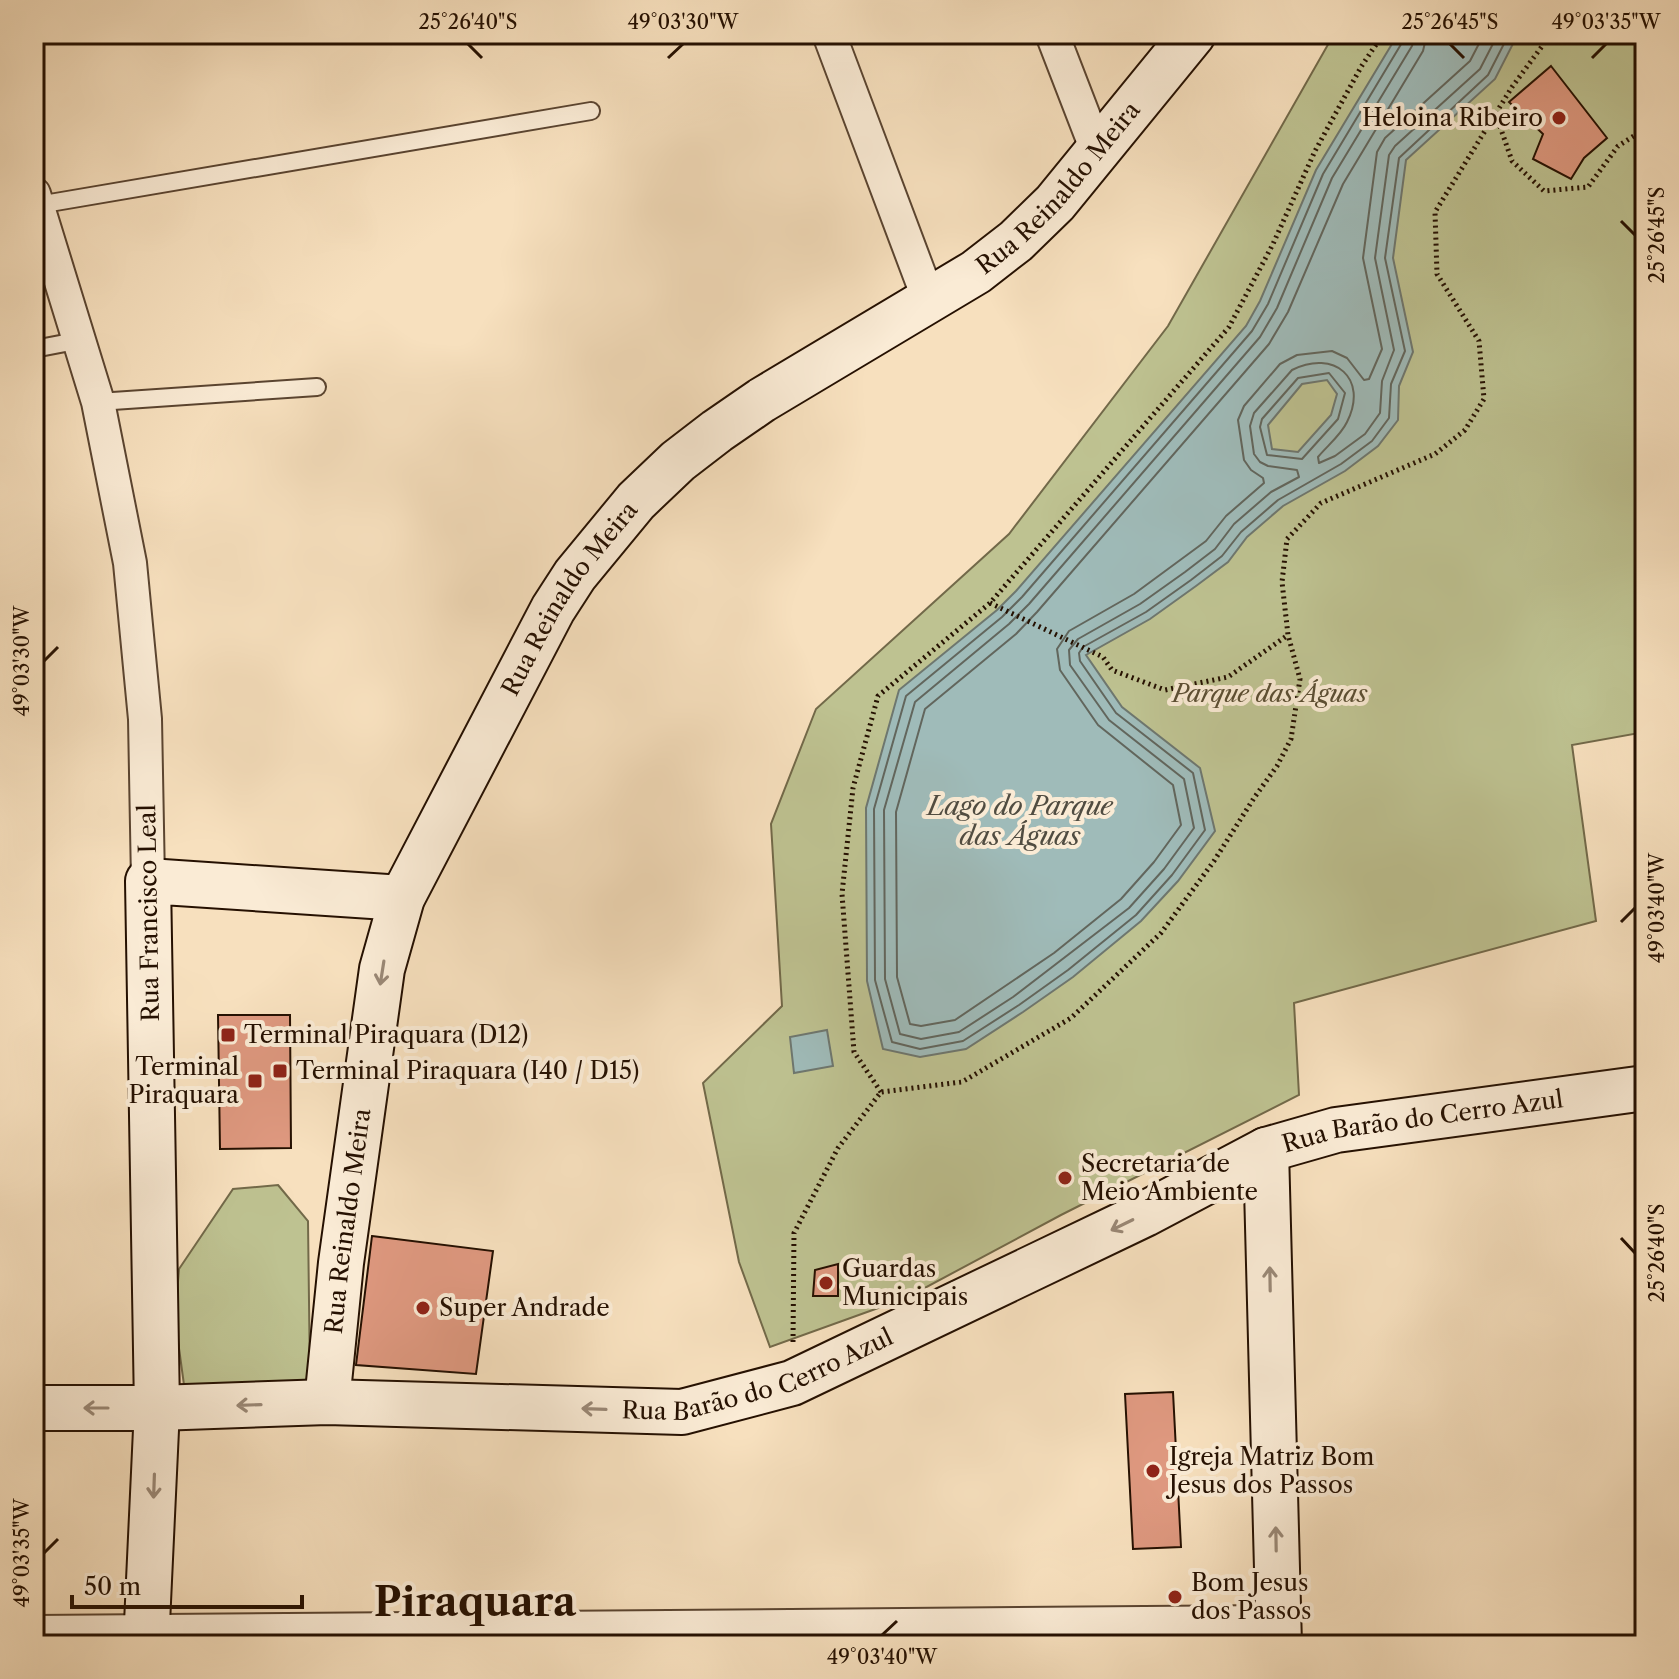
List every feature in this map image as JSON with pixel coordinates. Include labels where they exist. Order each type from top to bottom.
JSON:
[{"type":"street","points":[[829,34],[929,300]]},
{"type":"street","points":[[1052,34],[1098,153]]},
{"type":"street","name":"Rua Reinaldo Meira","points":[[327,1402],[341,1263],[382,969],[402,898],[553,609],[575,575],[636,501],[678,461],[717,431],[976,272],[1016,241],[1055,203],[1098,153],[1193,34]]},
{"type":"street","name":"Rua Francisco Leal","points":[[36,200],[98,402],[130,563],[145,719],[157,1408],[147,1638]]},
{"type":"street","points":[[148,881],[402,898]]},
{"type":"street","name":"Rua Barão do Cerro Azul","points":[[34,1408],[157,1408],[327,1402],[682,1412],[792,1383],[1145,1214],[1266,1150],[1336,1130],[1645,1088]]},
{"type":"street","points":[[34,1632],[147,1638],[1278,1634],[1266,1150]]},
{"type":"lane","points":[[36,200],[591,111]]},
{"type":"lane","points":[[34,349],[81,340]]},
{"type":"lane","points":[[98,402],[317,387]]},
{"type":"path","points":[[881,1092],[854,1052],[842,894],[853,788],[878,696],[990,603],[1229,327],[1273,244],[1315,151],[1361,67],[1383,34]]},
{"type":"path","points":[[792,1383],[794,1233],[838,1148],[881,1092],[962,1082],[1071,1018],[1161,933],[1214,861],[1277,766],[1291,739],[1300,679],[1288,635],[1282,582],[1287,539],[1321,503],[1435,454],[1465,430],[1484,399],[1479,341],[1437,274],[1435,212],[1512,87],[1551,34]]},
{"type":"path","points":[[1496,115],[1512,161],[1544,191],[1588,187],[1618,146],[1645,129]]},
{"type":"path","points":[[990,603],[1103,657],[1112,670],[1165,690],[1228,677],[1288,635]]},
{"type":"green space","name":"Parque das Águas","points":[[1334,34],[1645,34],[1645,732],[1572,745],[1596,921],[1294,1003],[1299,1095],[1061,1215],[906,1298],[770,1347],[739,1262],[703,1083],[782,1006],[771,824],[816,709],[1009,534],[1168,326]]},
{"type":"green space","points":[[278,1185],[308,1221],[310,1381],[184,1385],[175,1319],[179,1269],[233,1189]]},
{"type":"green space","points":[[1228,1619],[1230,1645],[1190,1645],[1188,1621]]},
{"type":"water","name":"Lago do Parque das Águas","points":[[1398,34],[1518,34],[1495,79],[1406,160],[1393,258],[1413,352],[1399,386],[1398,420],[1378,446],[1345,471],[1283,506],[1247,537],[1228,562],[1150,619],[1086,655],[1122,707],[1200,768],[1215,831],[1178,881],[1141,921],[1073,977],[1023,1012],[966,1049],[920,1057],[883,1049],[867,981],[866,808],[899,690],[1016,591],[1246,326],[1260,301],[1316,170]],"holes":[[[1327,380],[1337,394],[1331,415],[1298,452],[1272,449],[1268,425],[1302,384]]]},
{"type":"water","points":[[827,1030],[833,1066],[794,1073],[790,1037]]},
{"type":"building","name":"Heloina Ribeiro","points":[[1551,66],[1607,138],[1584,158],[1571,179],[1533,159],[1543,134],[1509,102]]},
{"type":"building","name":"Terminal Piraquara","points":[[218,1015],[290,1015],[291,1148],[220,1149]]},
{"type":"building","name":"Super Andrade","points":[[372,1236],[493,1251],[476,1374],[356,1365]]},
{"type":"building","name":"Guardas Municipais","points":[[838,1264],[838,1296],[813,1296],[815,1270]]},
{"type":"building","name":"Igreja Matriz Bom Jesus dos Passos","points":[[1173,1392],[1181,1547],[1133,1549],[1125,1394]]},
{"type":"place","name":"Heloina Ribeiro","points":[[1559,118]]},
{"type":"place","name":"Terminal Piraquara (D12)","points":[[228,1035]]},
{"type":"place","name":"Terminal Piraquara (I40 / D15)","points":[[280,1071]]},
{"type":"place","name":"Terminal Piraquara","points":[[255,1081]]},
{"type":"place","name":"Secretaria de Meio Ambiente","points":[[1065,1178]]},
{"type":"place","name":"Guardas Municipais","points":[[826,1283]]},
{"type":"place","name":"Super Andrade","points":[[423,1308]]},
{"type":"place","name":"Igreja Matriz Bom Jesus dos Passos","points":[[1153,1471]]},
{"type":"place","name":"Bom Jesus dos Passos","points":[[1175,1597]]},
{"type":"district","name":"Piraquara","points":[[475,1602]]}]
